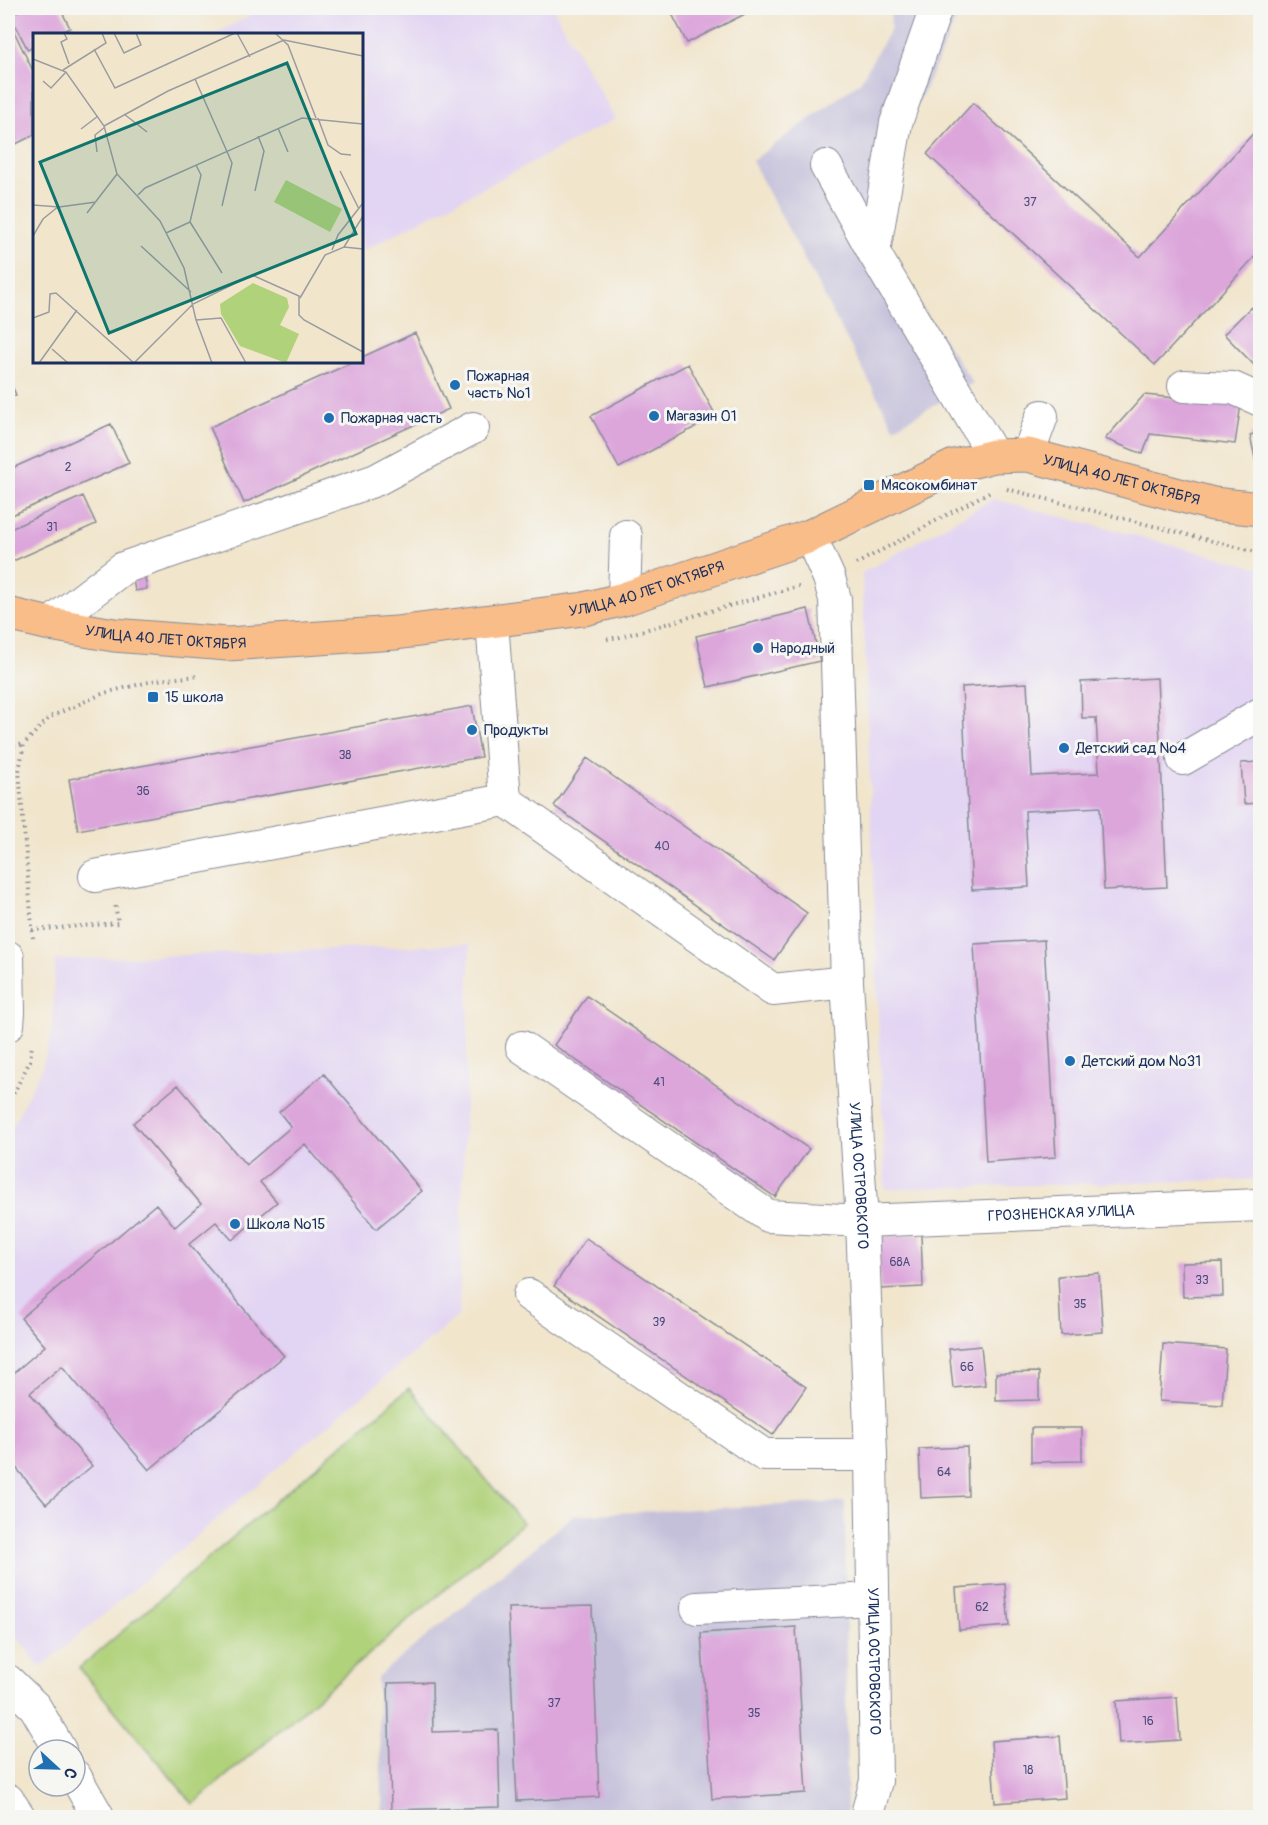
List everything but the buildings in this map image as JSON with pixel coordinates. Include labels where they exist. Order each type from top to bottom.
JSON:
[{"type":"main road","name":"УЛИЦА 40 ЛЕТ ОКТЯБРЯ","points":[[8,614],[114,635],[226,644],[396,633],[584,609],[624,598],[810,536],[954,466],[994,456],[1028,455],[1214,504],[1260,509]]},
{"type":"street","points":[[874,252],[896,123],[936,8]]},
{"type":"street","points":[[826,166],[994,456]]},
{"type":"street","points":[[1184,386],[1233,388],[1260,400]]},
{"type":"street","points":[[1028,455],[1042,416]]},
{"type":"street","points":[[50,624],[123,568],[376,480],[473,428]]},
{"type":"street","points":[[624,598],[626,536]]},
{"type":"street","name":"УЛИЦА ОСТРОВСКОГО","points":[[810,536],[829,578],[835,599],[847,982],[862,1221],[871,1455],[876,1781],[866,1818]]},
{"type":"street","points":[[492,621],[505,800]]},
{"type":"street","points":[[1183,759],[1260,714]]},
{"type":"street","points":[[103,874],[505,800],[773,990],[847,982]]},
{"type":"street","points":[[8,957],[8,1025]]},
{"type":"street","name":"ГРОЗНЕНСКАЯ УЛИЦА","points":[[522,1047],[768,1216],[862,1221],[1260,1205]]},
{"type":"street","points":[[529,1295],[764,1455],[871,1455]]},
{"type":"street","points":[[697,1608],[873,1599]]},
{"type":"street","points":[[8,1681],[36,1707],[53,1738]]},
{"type":"street","points":[[87,1797],[99,1818]]},
{"type":"street","points":[[8,1800],[20,1818]]},
{"type":"path","points":[[8,747],[24,744]]},
{"type":"path","points":[[32,930],[118,923],[103,874]]},
{"type":"shaded area","points":[[264,8],[553,8],[615,119],[363,250],[363,33],[217,33]]},
{"type":"shaded area","points":[[890,8],[968,8],[955,22],[895,155],[886,254],[973,383],[894,428],[752,161],[860,82],[891,28]]},
{"type":"shaded area","name":"Детский сад №4","points":[[993,499],[1260,568],[1260,1179],[885,1189],[862,573]]},
{"type":"shaded area","name":"Школа №15","points":[[470,944],[459,1315],[40,1668],[8,1624],[8,1134],[41,1070],[52,1034],[55,960]]},
{"type":"shaded area","points":[[845,1502],[847,1817],[383,1817],[377,1677],[574,1515]]},
{"type":"green space","points":[[409,1388],[523,1523],[193,1804],[79,1668]]},
{"type":"place","name":"Пожарная часть №1","points":[[455,385]]},
{"type":"place","name":"Магазин 01","points":[[654,416]]},
{"type":"place","name":"Пожарная часть","points":[[329,418]]},
{"type":"place","name":"Мясокомбинат","points":[[869,485]]},
{"type":"place","name":"Народный","points":[[758,648]]},
{"type":"place","name":"15 школа","points":[[153,697]]},
{"type":"place","name":"Продукты","points":[[472,730]]},
{"type":"place","name":"Детский сад №4","points":[[1064,748]]},
{"type":"place","name":"Детский дом №31","points":[[1070,1061]]},
{"type":"place","name":"Школа №15","points":[[235,1224]]}]
